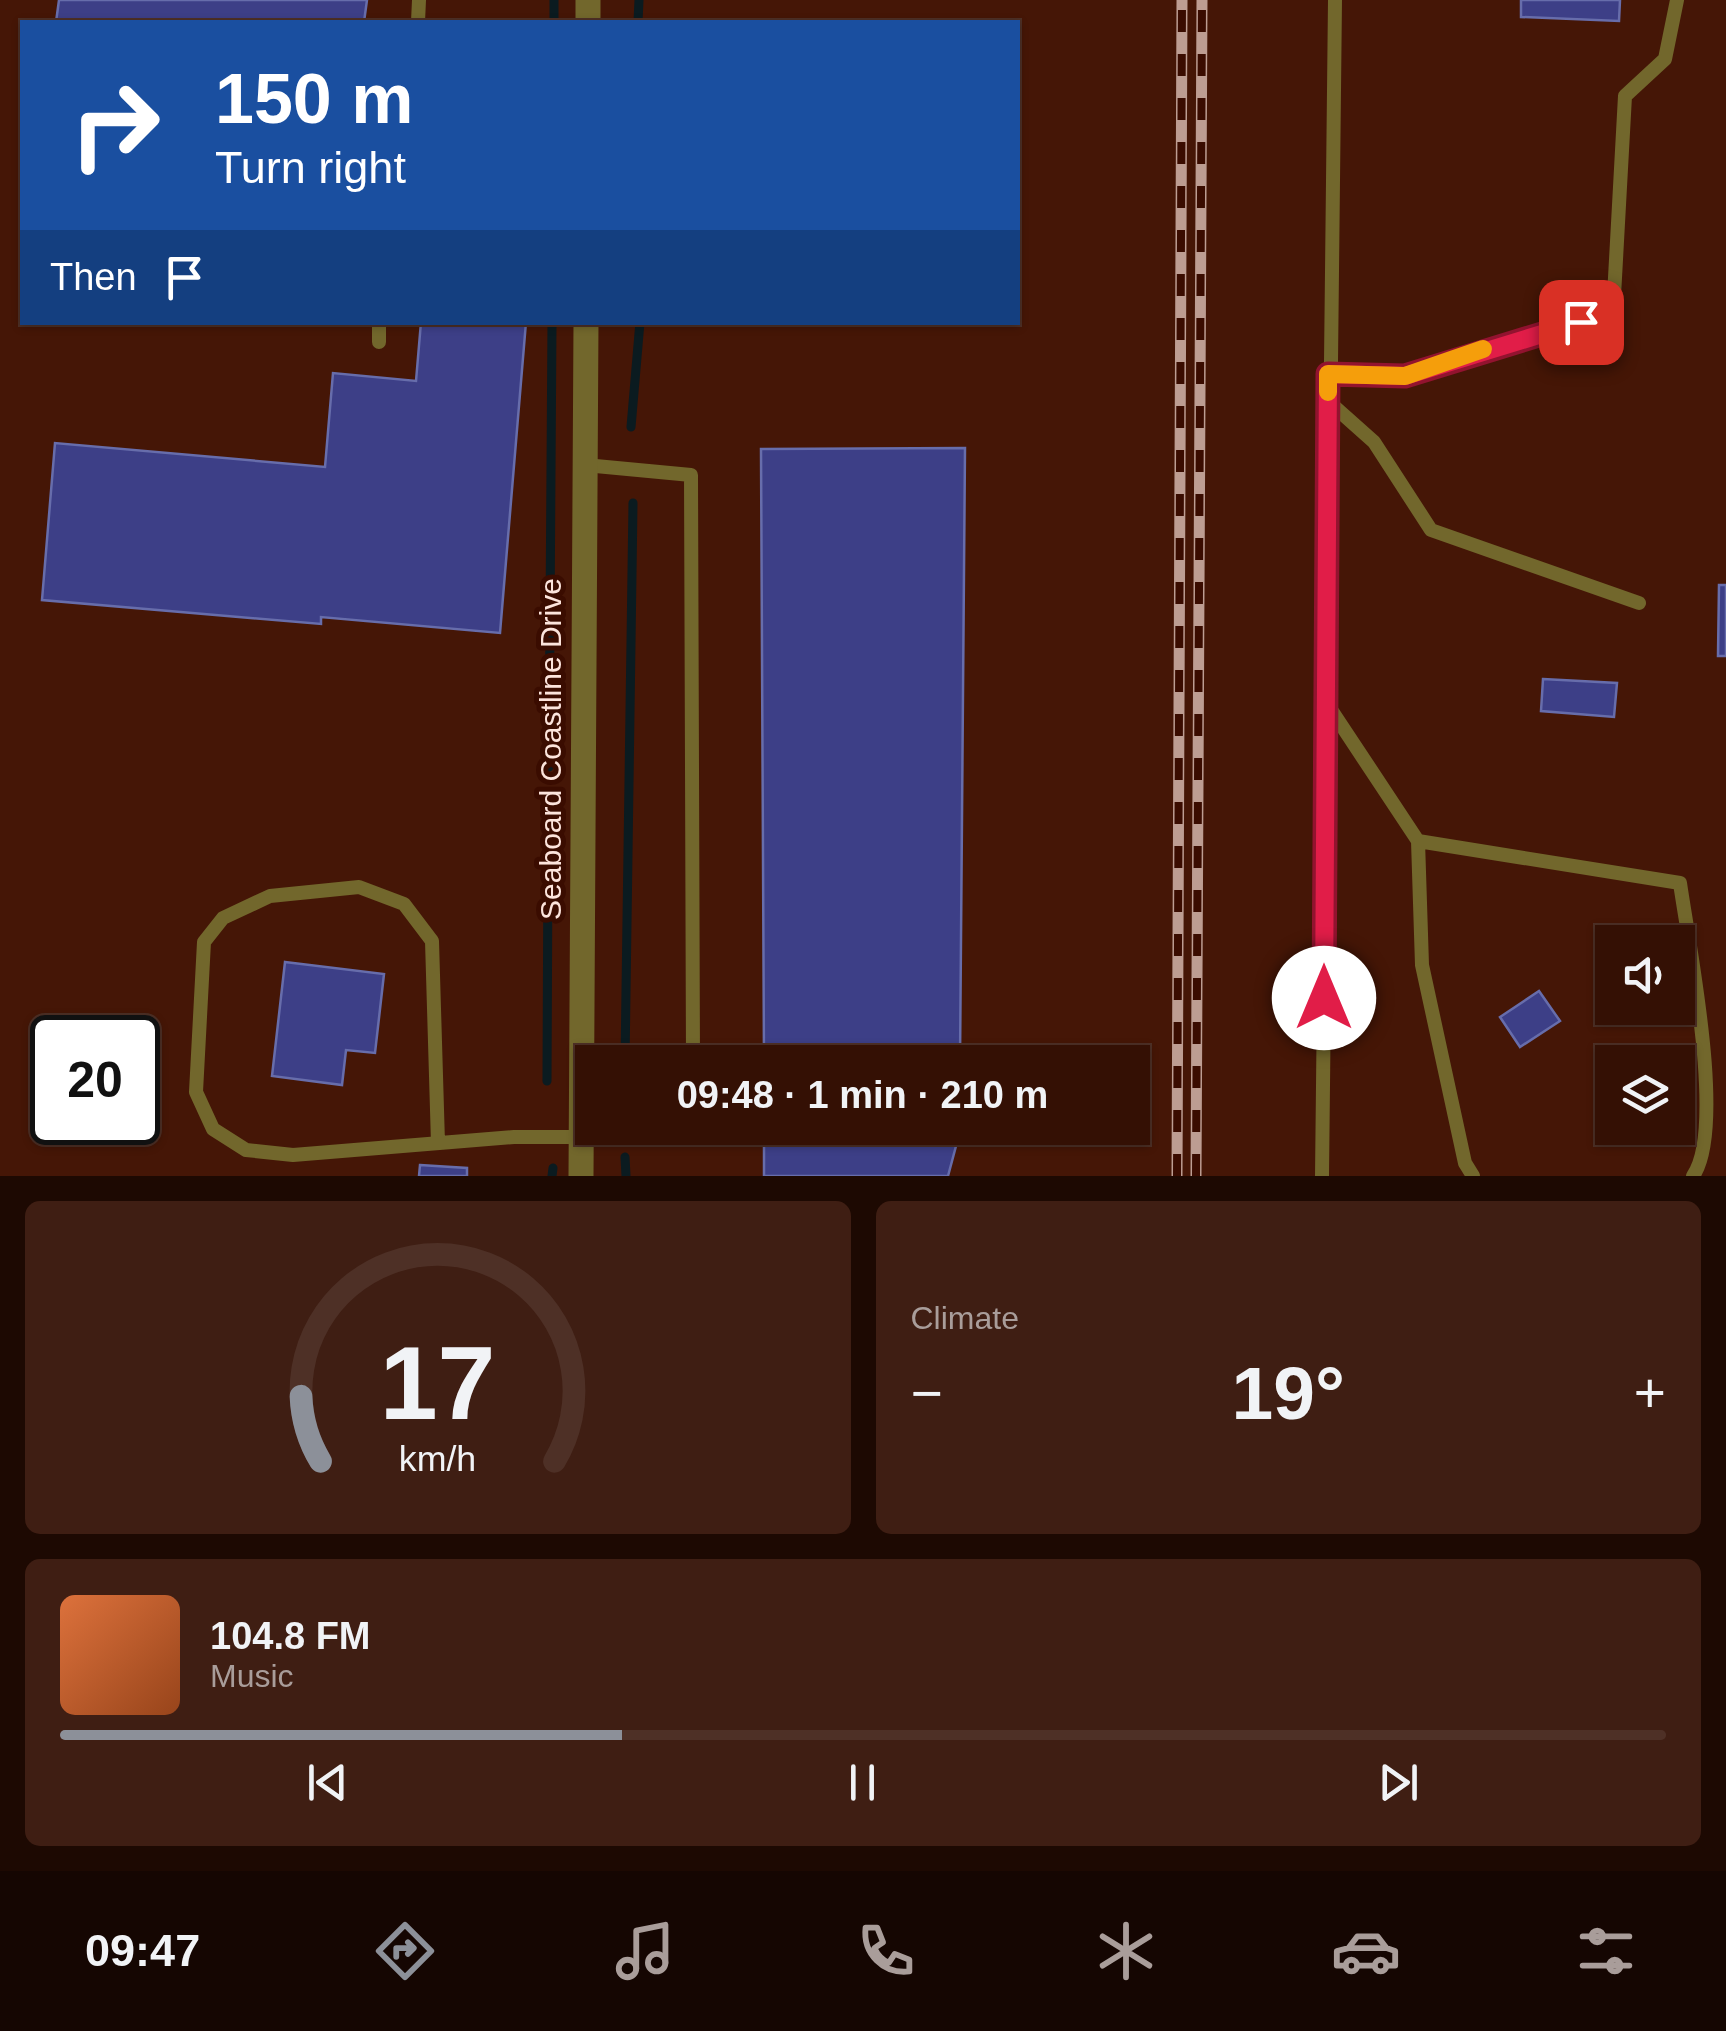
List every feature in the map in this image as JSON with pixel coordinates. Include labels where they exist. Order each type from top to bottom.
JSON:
[{"type":"street","name":"Seaboard Coastline Drive","points":[[585,1045],[586,325]]},
{"type":"street","name":"Seaboard Coastline Drive","points":[[581,1176],[583,1145]]},
{"type":"lane","points":[[1322,1176],[1335,0]]},
{"type":"lane","points":[[1328,374],[1405,376],[1486,348],[1613,314],[1624,96],[1665,60],[1677,0]]},
{"type":"lane","points":[[378,342],[379,325]]},
{"type":"lane","points":[[1328,401],[1374,442],[1431,530],[1640,604]]},
{"type":"lane","points":[[585,464],[691,475],[693,1045]]},
{"type":"lane","points":[[1325,702],[1418,841],[1422,965],[1465,1163],[1472,1176]]},
{"type":"lane","points":[[1418,841],[1680,883],[1712,1124],[1700,1168],[1693,1176]]},
{"type":"lane","points":[[438,1143],[432,941],[404,904],[359,888],[270,896],[223,918],[204,942],[196,1092],[213,1129],[246,1150],[293,1155],[438,1143],[575,1122]]},
{"type":"building","points":[[59,0],[367,0],[364,20],[56,20]]},
{"type":"building","points":[[1521,0],[1620,0],[1619,21],[1521,17]]},
{"type":"building","points":[[421,325],[526,325],[500,633],[321,617],[321,624],[42,600],[55,443],[325,467],[333,373],[416,381]]},
{"type":"building","points":[[965,448],[960,1045],[764,1045],[761,449]]},
{"type":"building","points":[[1719,585],[1726,585],[1726,656],[1718,656]]},
{"type":"building","points":[[1543,679],[1617,683],[1614,717],[1541,711]]},
{"type":"building","points":[[285,962],[384,974],[375,1053],[346,1050],[342,1085],[272,1076]]},
{"type":"building","points":[[1539,991],[1560,1021],[1520,1047],[1500,1017]]},
{"type":"building","points":[[764,1145],[956,1145],[948,1176],[764,1176]]},
{"type":"building","points":[[420,1165],[467,1168],[467,1176],[419,1176]]},
{"type":"waterway","points":[[554,0],[554,20]]},
{"type":"waterway","points":[[638,20],[639,0]]},
{"type":"waterway","points":[[549,767],[552,325]]},
{"type":"waterway","points":[[631,427],[640,325]]},
{"type":"waterway","points":[[625,1045],[633,503]]},
{"type":"waterway","points":[[547,1081],[548,855]]},
{"type":"waterway","points":[[625,1157],[626,1176]]},
{"type":"waterway","points":[[552,1176],[553,1168]]},
{"type":"railway","points":[[1177,1176],[1182,0]]},
{"type":"railway","points":[[1196,1176],[1202,0]]},
{"type":"slow traffic","points":[[1328,392],[1328,374],[1405,376],[1483,349]]},
{"type":"route","points":[[1324,998],[1328,374],[1405,376],[1486,348],[1581,322]]}]
